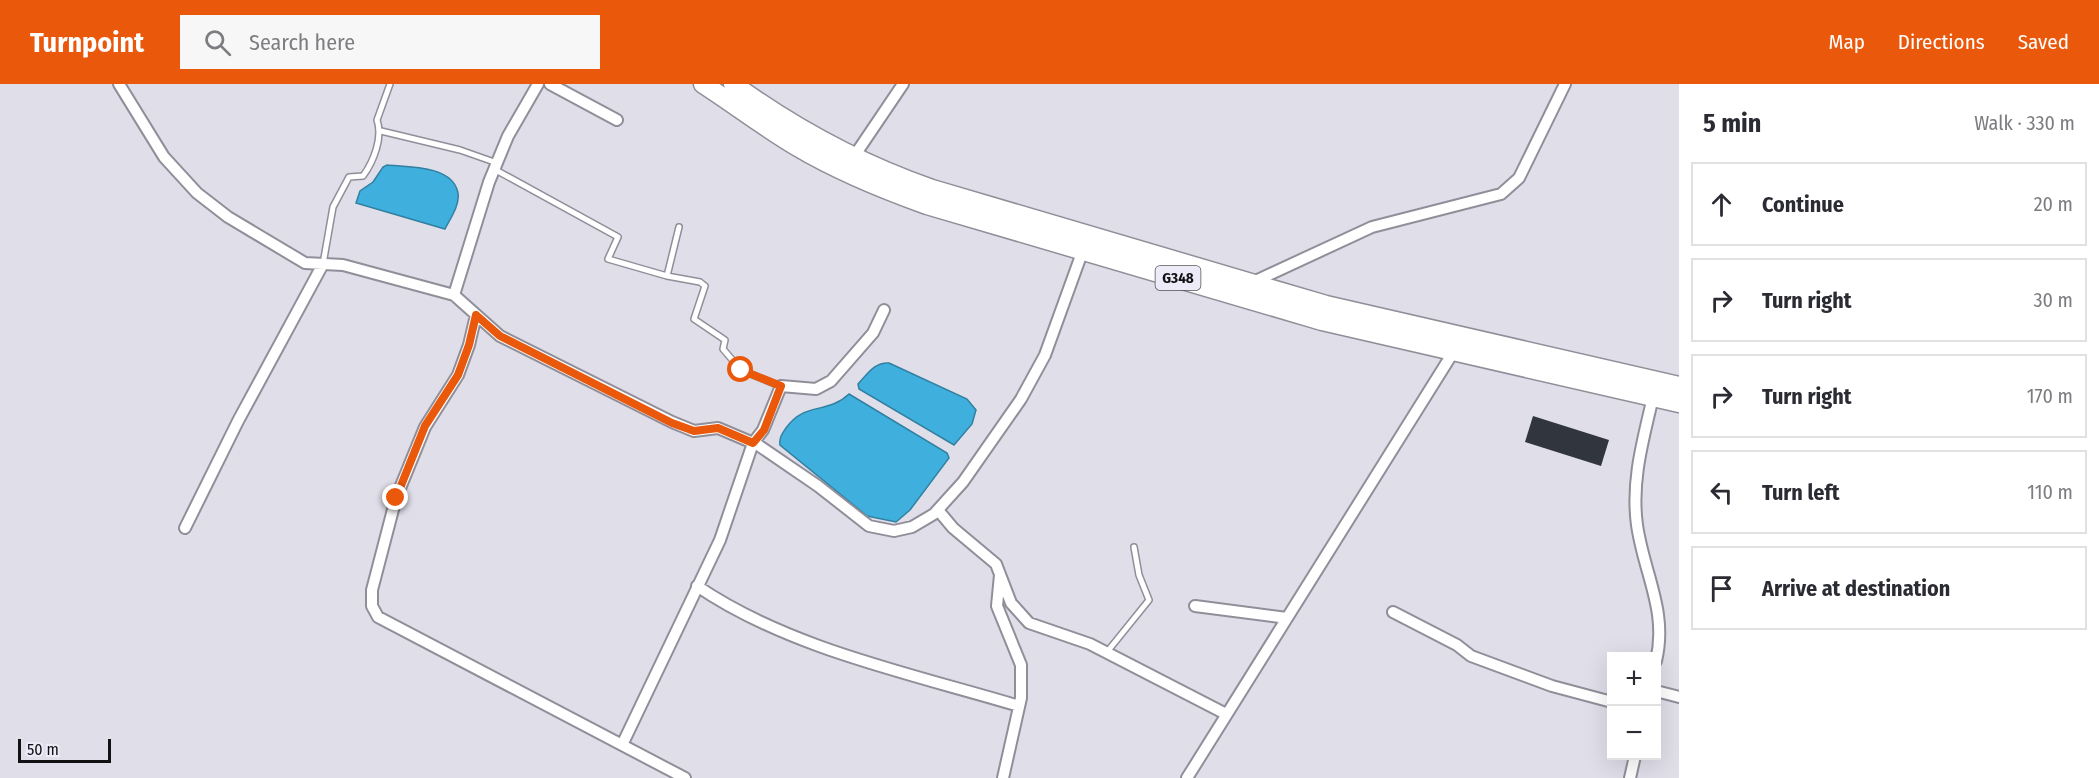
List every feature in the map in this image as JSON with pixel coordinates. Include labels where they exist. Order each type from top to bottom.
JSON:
[{"type":"highway","name":"G348","points":[[703,84],[795,146],[873,185],[927,205],[1322,321],[1679,403]]},
{"type":"highway","name":"G348","points":[[733,84],[788,122],[853,158],[932,189],[1326,305],[1679,386]]},
{"type":"street","points":[[118,84],[159,149],[197,193],[228,217],[305,264],[343,265],[454,295],[500,336],[672,423],[694,431],[718,428],[753,443],[818,486],[863,523],[877,529],[894,531],[912,527],[938,510],[983,455],[1045,355],[1083,250]]},
{"type":"street","points":[[454,295],[495,166],[508,136],[538,84]]},
{"type":"street","points":[[550,84],[617,120]]},
{"type":"street","points":[[853,158],[903,84]]},
{"type":"street","points":[[1251,283],[1372,227],[1501,194],[1519,178],[1565,84]]},
{"type":"street","points":[[185,528],[238,421],[323,264]]},
{"type":"street","points":[[622,745],[720,540],[753,443],[764,430],[781,386],[816,389],[831,381],[873,333],[884,310]]},
{"type":"street","points":[[476,315],[469,345],[458,375],[425,426],[396,498],[372,590],[372,606],[378,617],[685,778]]},
{"type":"street","points":[[1186,778],[1454,351]]},
{"type":"street","points":[[1653,397],[1637,466],[1635,497],[1640,541],[1660,618],[1661,638],[1658,652]]},
{"type":"street","points":[[938,510],[961,536],[990,557],[1000,572],[1011,603],[1029,623],[1107,652],[1226,714]]},
{"type":"street","points":[[1000,572],[996,597],[1000,615],[1020,656],[1019,706],[1003,778]]},
{"type":"street","points":[[697,586],[730,608],[809,642],[1019,706]]},
{"type":"street","points":[[1195,606],[1287,618]]},
{"type":"street","points":[[1393,612],[1457,645],[1471,656],[1552,686],[1607,701]]},
{"type":"street","points":[[1661,692],[1679,697]]},
{"type":"street","points":[[1630,778],[1634,760]]},
{"type":"lane","points":[[323,264],[335,200],[349,177],[363,176],[368,170],[381,131],[377,120],[390,84]]},
{"type":"lane","points":[[381,131],[460,150],[495,166],[618,237],[608,259],[667,276],[700,282],[705,286],[694,319],[725,340],[723,349],[741,370],[781,386]]},
{"type":"lane","points":[[667,276],[679,227]]},
{"type":"lane","points":[[1107,652],[1149,600],[1139,575],[1134,547]]},
{"type":"water","points":[[387,165],[428,169],[448,177],[458,193],[458,202],[445,229],[356,203],[360,191],[373,182],[383,167]]},
{"type":"water","points":[[884,363],[889,363],[967,399],[976,410],[972,424],[954,445],[859,389],[858,384],[871,370]]},
{"type":"water","points":[[849,394],[947,453],[949,458],[910,510],[896,522],[867,516],[780,445],[786,428],[801,414],[833,404]]},
{"type":"building","points":[[1533,416],[1609,440],[1601,466],[1525,442]]},
{"type":"route","points":[[396,498],[425,426],[458,375],[469,345],[476,315],[500,336],[627,398],[672,423],[694,431],[718,428],[753,443],[764,430],[781,386],[741,370]]}]
